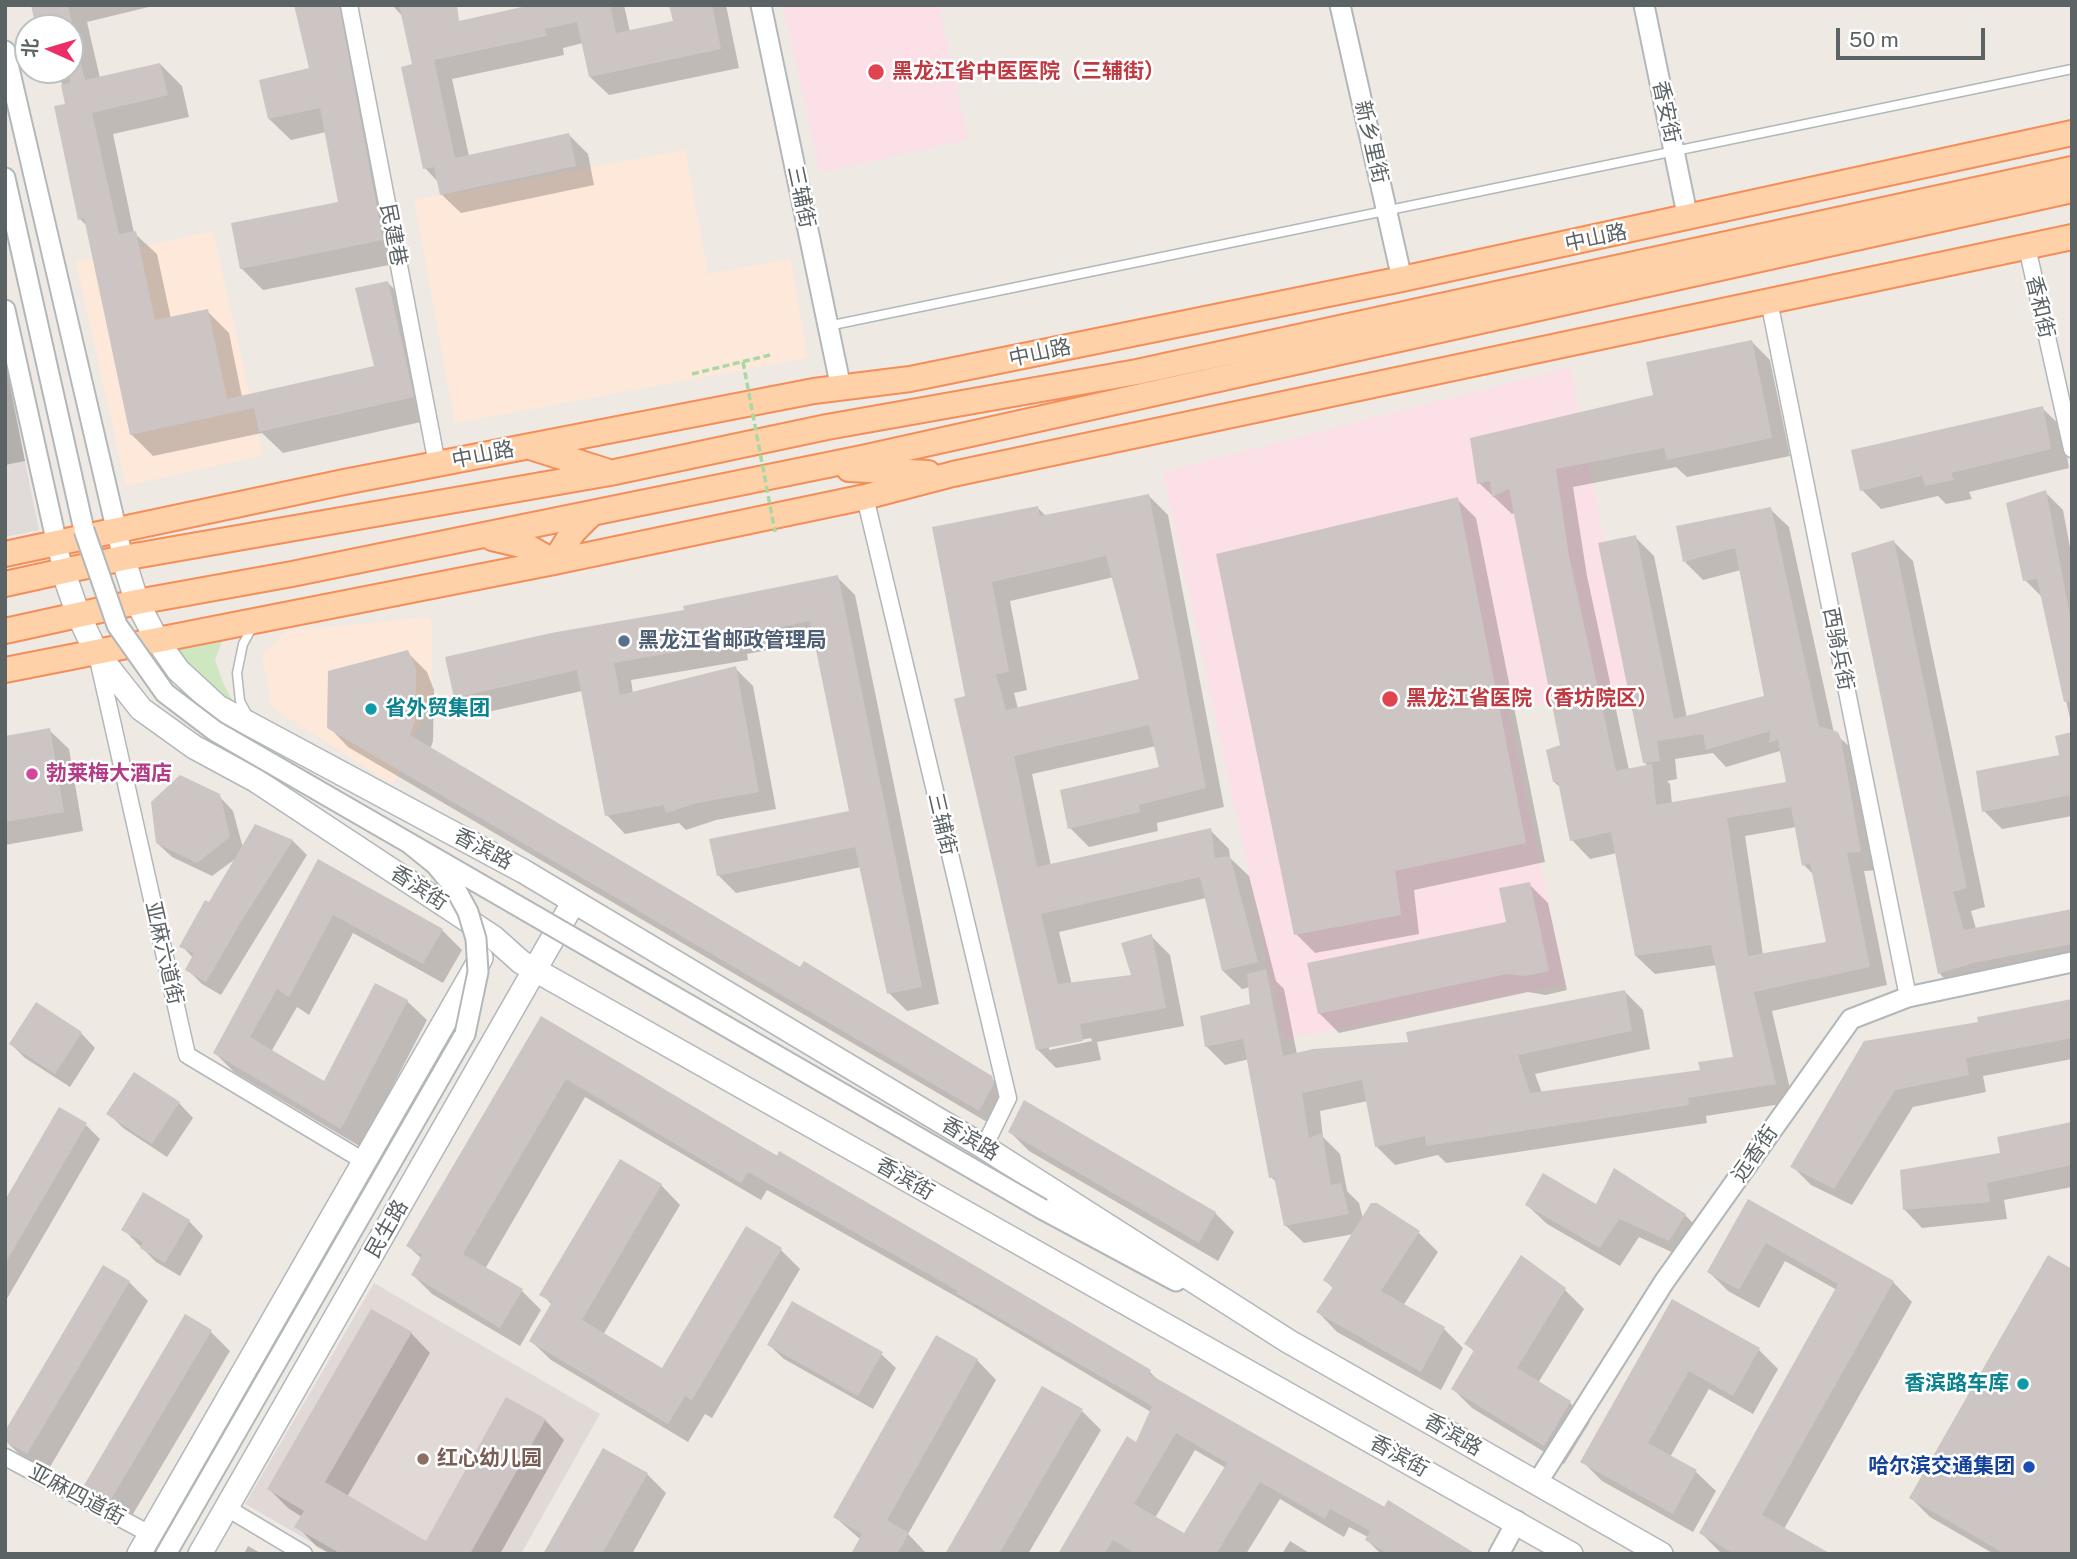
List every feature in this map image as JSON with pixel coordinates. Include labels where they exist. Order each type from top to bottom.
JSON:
[{"type":"main road","name":"中山路","points":[[5,554],[437,464],[841,388],[910,379],[1402,279],[1688,219],[2072,133]]},
{"type":"main road","name":"中山路","points":[[5,584],[123,558],[610,473],[827,427],[1137,372],[2072,169]]},
{"type":"main road","points":[[5,631],[137,602],[862,458],[2072,190]]},
{"type":"main road","points":[[5,670],[554,562],[864,497],[953,474],[2072,237]]},
{"type":"main road","points":[[827,427],[910,379]]},
{"type":"main road","points":[[527,447],[610,473]]},
{"type":"main road","points":[[815,468],[953,474]]},
{"type":"main road","points":[[554,562],[573,532],[592,513]]},
{"type":"main road","points":[[477,536],[503,539],[526,546],[554,562]]},
{"type":"main road","name":"香滨路","points":[[123,558],[137,602],[157,640],[178,670],[203,695],[271,737],[523,871],[984,1147],[1288,1341],[1661,1554]]},
{"type":"main road","name":"香滨街","points":[[63,571],[78,614],[96,652],[141,709],[194,747],[255,780],[493,937],[521,962],[1260,1380],[1517,1521],[1570,1554]]},
{"type":"main road","name":"民生路","points":[[200,1554],[573,903]]},
{"type":"main road","points":[[144,1544],[362,1160],[493,937]]},
{"type":"street","name":"民建巷","points":[[349,5],[437,464]]},
{"type":"street","name":"三辅街","points":[[761,5],[841,388]]},
{"type":"street","name":"新乡里街","points":[[1340,5],[1402,279]]},
{"type":"street","name":"香安街","points":[[1644,5],[1688,219]]},
{"type":"street","points":[[5,51],[123,558]]},
{"type":"street","points":[[5,178],[84,530],[117,625],[165,693],[189,713],[409,843],[1042,1209],[1288,1341]]},
{"type":"street","name":"香和街","points":[[2027,247],[2072,449]]},
{"type":"street","name":"西骑兵街","points":[[1769,301],[1908,997]]},
{"type":"street","points":[[5,310],[63,571]]},
{"type":"street","name":"三辅街","points":[[864,497],[1008,1098],[984,1147]]},
{"type":"street","name":"亚麻六道街","points":[[96,652],[187,1055],[362,1160]]},
{"type":"street","points":[[166,1554],[465,1034],[478,972],[476,939],[468,912],[455,888],[435,864],[409,843]]},
{"type":"street","name":"远香街","points":[[1537,1483],[1664,1282],[1851,1019],[1908,997],[2072,962]]},
{"type":"street","name":"亚麻四道街","points":[[5,1457],[144,1544]]},
{"type":"street","points":[[226,1508],[304,1554]]},
{"type":"street","points":[[1499,1554],[1517,1521]]},
{"type":"lane","points":[[828,326],[2072,69]]},
{"type":"lane","points":[[255,622],[239,658],[237,686],[248,716],[271,737]]},
{"type":"path","points":[[692,374],[770,355]]},
{"type":"path","points":[[743,362],[775,532]]},
{"type":"shaded area","name":"黑龙江省中医医院（三辅街）","points":[[783,5],[939,5],[968,140],[820,173]]},
{"type":"shaded area","points":[[685,150],[708,274],[790,259],[808,358],[455,423],[414,200]]},
{"type":"shaded area","points":[[213,231],[263,455],[126,486],[76,262]]},
{"type":"shaded area","points":[[5,364],[39,530],[5,537]]},
{"type":"shaded area","name":"黑龙江省医院（香坊院区）","points":[[1570,367],[1632,686],[1508,712],[1566,984],[1284,1040],[1163,472]]},
{"type":"shaded area","points":[[431,617],[433,692],[393,785],[272,707],[262,655],[287,631]]},
{"type":"shaded area","name":"红心幼儿园","points":[[374,1283],[600,1414],[521,1554],[332,1554],[245,1504]]},
{"type":"green space","points":[[231,617],[215,660],[224,685],[237,708],[221,706],[162,634]]},
{"type":"building","points":[[31,5],[68,5],[70,14],[33,14]]},
{"type":"building","points":[[294,5],[339,5],[383,240],[240,269],[231,223],[338,202],[320,108],[268,119],[259,80],[309,68]]},
{"type":"building","points":[[399,5],[457,5],[459,21],[531,5],[610,5],[616,33],[673,21],[669,5],[712,5],[721,49],[589,77],[577,22],[545,29],[547,36],[434,60],[455,158],[569,133],[576,166],[440,195],[434,167],[423,169],[401,67],[412,64]]},
{"type":"building","points":[[160,63],[168,95],[92,113],[119,234],[136,231],[155,320],[208,309],[227,399],[374,366],[355,288],[388,281],[414,397],[259,432],[254,408],[130,435],[84,218],[78,220],[54,106],[65,104],[61,85],[84,84],[84,76],[85,80]]},
{"type":"building","points":[[1752,340],[1772,438],[1667,460],[1664,448],[1556,469],[1569,556],[1616,771],[1652,764],[1656,805],[1786,782],[1778,740],[1769,743],[1770,731],[1706,750],[1703,734],[1657,741],[1660,761],[1643,763],[1598,543],[1636,535],[1674,719],[1764,696],[1735,548],[1683,562],[1676,526],[1771,507],[1819,726],[1838,732],[1841,739],[1861,852],[1847,853],[1870,967],[1754,992],[1776,1084],[1688,1098],[1689,1105],[1426,1146],[1425,1136],[1375,1147],[1362,1080],[1302,1093],[1309,1138],[1322,1133],[1331,1185],[1341,1183],[1349,1214],[1284,1226],[1274,1177],[1269,1178],[1243,1039],[1205,1047],[1200,1016],[1250,1004],[1247,974],[1266,969],[1283,1056],[1313,1049],[1408,1042],[1406,1032],[1625,990],[1632,1031],[1518,1055],[1530,1093],[1700,1070],[1698,1062],[1733,1057],[1711,945],[1635,956],[1611,832],[1570,841],[1558,782],[1553,782],[1546,750],[1560,745],[1509,489],[1492,497],[1490,481],[1477,484],[1470,438],[1653,395],[1646,362]],"holes":[[[1791,807],[1802,866],[1810,863],[1826,942],[1748,956],[1727,818]]]},
{"type":"building","points":[[2043,406],[2051,449],[1951,473],[1954,480],[1925,486],[1922,476],[1860,491],[1851,450]]},
{"type":"building","points":[[2046,490],[2072,626],[2072,701],[2064,702],[2037,579],[2023,581],[2006,503]]},
{"type":"building","points":[[1149,494],[1206,788],[1139,805],[1140,812],[1068,829],[1060,790],[1159,767],[1149,725],[1014,756],[1037,867],[1211,828],[1215,858],[1230,856],[1258,962],[1222,971],[1200,877],[1041,914],[1058,984],[1131,975],[1121,943],[1152,934],[1166,1008],[1080,1024],[1083,1041],[1036,1050],[954,699],[965,696],[932,527],[1038,506],[1040,516]],"holes":[[[1106,556],[1139,679],[1006,710],[996,674],[1009,672],[992,582]]]},
{"type":"building","points":[[1458,497],[1526,843],[1395,871],[1401,915],[1294,935],[1216,554]]},
{"type":"building","points":[[1894,540],[1967,888],[1953,892],[1964,930],[2072,909],[2072,944],[1973,963],[1938,974],[1851,553]]},
{"type":"building","points":[[838,575],[922,987],[887,994],[855,847],[717,876],[709,839],[849,811],[810,621],[730,637],[731,642],[614,663],[620,695],[736,666],[759,792],[697,803],[666,813],[664,805],[605,816],[577,670],[454,698],[445,657],[551,633],[684,610],[683,606]]},
{"type":"building","points":[[408,650],[416,669],[415,721],[410,735],[800,967],[804,961],[992,1076],[994,1084],[979,1111],[327,728],[328,671]]},
{"type":"building","name":"勃莱梅大酒店","points":[[50,728],[64,812],[5,822],[5,736]]},
{"type":"building","points":[[2072,732],[2072,795],[1982,812],[1976,771],[2059,755],[2055,736]]},
{"type":"building","points":[[180,775],[220,794],[230,837],[197,863],[156,843],[151,802]]},
{"type":"building","points":[[255,824],[293,840],[206,982],[185,970],[194,953],[179,947],[205,900],[209,902]]},
{"type":"building","points":[[318,859],[443,929],[423,964],[333,915],[289,997],[277,989],[250,1037],[324,1081],[375,983],[408,1000],[341,1129],[213,1053]]},
{"type":"building","points":[[1530,882],[1549,971],[1525,976],[1507,974],[1318,1014],[1307,963],[1506,922],[1499,888]]},
{"type":"building","points":[[2072,999],[2072,1038],[1966,1058],[1969,1075],[1895,1090],[1834,1189],[1790,1167],[1864,1041],[1978,1022],[1977,1017]]},
{"type":"building","points":[[36,1002],[82,1032],[55,1074],[9,1044]]},
{"type":"building","points":[[541,1016],[777,1156],[779,1151],[957,1255],[1151,1370],[1149,1374],[1384,1507],[1388,1500],[1476,1554],[1388,1554],[1365,1540],[1370,1531],[1330,1509],[1325,1519],[1260,1482],[1216,1554],[1136,1554],[1113,1540],[1104,1554],[1058,1554],[1127,1436],[1136,1442],[1152,1406],[956,1293],[958,1291],[748,1172],[741,1183],[566,1079],[463,1254],[523,1289],[500,1328],[411,1275],[422,1255],[406,1246]],"holes":[[[1176,1433],[1227,1463],[1184,1533],[1134,1504]]]},
{"type":"building","points":[[134,1072],[180,1102],[152,1144],[106,1114]]},
{"type":"building","points":[[1024,1100],[1216,1212],[1199,1243],[1008,1132]]},
{"type":"building","points":[[59,1107],[87,1123],[5,1264],[5,1200]]},
{"type":"building","points":[[2072,1122],[2072,1165],[1987,1183],[1990,1202],[1903,1210],[1900,1170],[2000,1153],[1997,1137]]},
{"type":"building","points":[[620,1159],[662,1184],[582,1320],[662,1368],[746,1226],[782,1248],[692,1400],[685,1396],[668,1424],[529,1341],[552,1302],[539,1295]]},
{"type":"building","points":[[1614,1168],[1686,1214],[1669,1241],[1619,1219],[1600,1248],[1525,1205],[1543,1173],[1596,1204]]},
{"type":"building","points":[[143,1192],[190,1220],[165,1263],[140,1248],[143,1242],[121,1230]]},
{"type":"building","points":[[1748,1199],[1894,1281],[1762,1515],[1831,1554],[1734,1554],[1699,1533],[1838,1284],[1766,1243],[1739,1290],[1707,1272]]},
{"type":"building","points":[[1371,1203],[1377,1203],[1420,1231],[1381,1291],[1445,1327],[1421,1372],[1316,1312],[1333,1287],[1323,1280]]},
{"type":"building","points":[[1521,1255],[1566,1288],[1517,1368],[1571,1401],[1544,1446],[1451,1389],[1474,1350],[1464,1344]]},
{"type":"building","name":"香滨路车库","points":[[2048,1255],[2072,1269],[2072,1554],[2005,1554],[1909,1498]]},
{"type":"building","points":[[103,1265],[130,1281],[27,1454],[5,1441],[5,1431]]},
{"type":"building","points":[[1672,1299],[1760,1348],[1733,1396],[1689,1371],[1648,1443],[1697,1470],[1673,1514],[1580,1462]]},
{"type":"building","points":[[792,1301],[883,1352],[858,1396],[767,1345]]},
{"type":"building","points":[[371,1309],[412,1332],[325,1482],[426,1541],[506,1397],[546,1419],[470,1554],[341,1554],[294,1527],[304,1511],[267,1489]]},
{"type":"building","points":[[185,1314],[212,1330],[110,1501],[83,1487]]},
{"type":"building","points":[[936,1335],[978,1359],[887,1520],[909,1533],[897,1554],[851,1554],[862,1534],[833,1517]]},
{"type":"building","points":[[1042,1386],[1083,1409],[999,1554],[945,1554]]},
{"type":"building","points":[[603,1448],[648,1473],[602,1554],[543,1554]]},
{"type":"place","name":"黑龙江省中医医院（三辅街）","points":[[876,72]]},
{"type":"place","name":"黑龙江省邮政管理局","points":[[624,641]]},
{"type":"place","name":"黑龙江省医院（香坊院区）","points":[[1390,699]]},
{"type":"place","name":"省外贸集团","points":[[371,709]]},
{"type":"place","name":"勃莱梅大酒店","points":[[32,774]]},
{"type":"place","name":"香滨路车库","points":[[2023,1384]]},
{"type":"place","name":"红心幼儿园","points":[[423,1459]]},
{"type":"place","name":"哈尔滨交通集团","points":[[2029,1467]]}]
